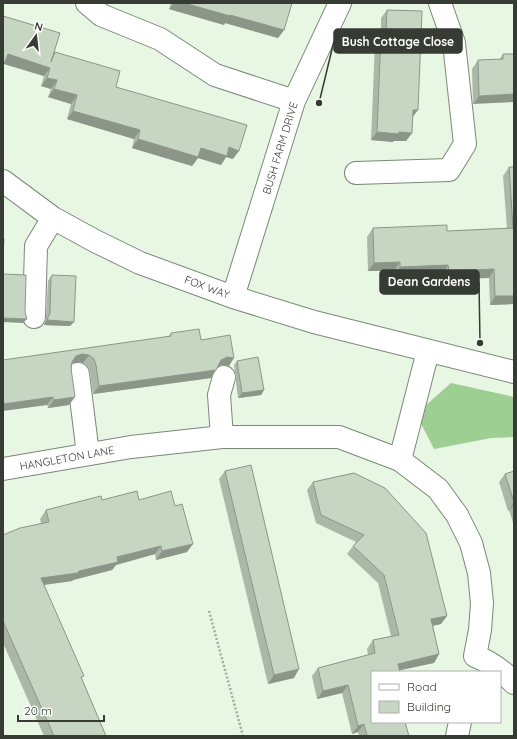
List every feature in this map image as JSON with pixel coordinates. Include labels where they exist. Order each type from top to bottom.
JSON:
[{"type":"street","points":[[87,3],[102,15],[160,38],[215,75],[294,101]]},
{"type":"street","name":"BUSH FARM DRIVE","points":[[233,297],[294,101],[340,3]]},
{"type":"street","points":[[356,173],[449,170],[466,144],[454,43],[440,3]]},
{"type":"street","name":"FOX WAY","points":[[3,181],[54,218],[95,241],[140,263],[233,297],[314,322],[428,351]]},
{"type":"street","points":[[34,317],[36,246],[54,218]]},
{"type":"street","points":[[400,460],[428,351],[514,372]]},
{"type":"street","points":[[78,374],[88,454]]},
{"type":"street","points":[[222,437],[219,396],[224,377]]},
{"type":"street","name":"HANGLETON LANE","points":[[3,469],[131,447],[222,437],[338,437],[400,460],[438,490],[457,515],[471,543],[479,573],[482,603],[480,630],[473,664]]},
{"type":"street","points":[[473,664],[487,660],[506,674],[514,683]]},
{"type":"street","points":[[457,736],[460,723]]},
{"type":"path","points":[[209,611],[243,736]]},
{"type":"green space","points":[[451,383],[514,397],[514,437],[491,438],[434,449],[416,414]]},
{"type":"building","points":[[184,3],[292,3],[284,30]]},
{"type":"building","points":[[387,10],[422,11],[418,110],[413,110],[412,133],[399,132],[399,134],[377,132],[381,33],[386,33]]},
{"type":"building","points":[[3,16],[60,33],[51,62],[55,52],[120,71],[116,87],[247,125],[239,151],[229,147],[227,156],[201,148],[198,157],[138,139],[140,130],[73,111],[77,95],[54,89],[57,80],[47,78],[50,68],[8,54],[5,62],[3,61]]},
{"type":"building","points":[[503,54],[514,54],[514,94],[479,96],[478,60],[503,59]]},
{"type":"building","points":[[509,167],[514,167],[514,296],[495,296],[494,269],[449,271],[448,265],[400,267],[400,262],[374,263],[373,228],[447,225],[447,231],[513,228]]},
{"type":"building","points":[[3,274],[26,275],[25,312],[27,319],[3,318]]},
{"type":"building","points":[[52,275],[76,276],[74,322],[47,320],[50,313]]},
{"type":"building","points":[[199,329],[201,340],[230,335],[234,358],[227,357],[221,360],[216,370],[99,386],[94,359],[89,355],[82,354],[76,356],[72,362],[71,368],[75,397],[54,400],[53,397],[3,404],[3,360],[171,336],[171,333]]},
{"type":"building","points":[[258,357],[264,390],[242,393],[237,361]]},
{"type":"building","points":[[251,465],[299,669],[274,675],[225,471]]},
{"type":"building","points":[[514,471],[514,502],[505,474]]},
{"type":"building","points":[[354,473],[385,488],[426,533],[447,616],[431,619],[439,654],[398,664],[400,671],[371,671],[371,723],[405,723],[409,736],[367,736],[364,724],[358,726],[348,685],[323,691],[318,668],[375,653],[373,640],[399,635],[384,575],[353,546],[364,535],[321,515],[313,482]]},
{"type":"building","points":[[137,491],[139,500],[171,491],[175,506],[182,504],[193,544],[162,551],[161,546],[117,557],[118,562],[79,571],[78,573],[41,578],[84,676],[81,677],[106,736],[54,736],[3,621],[3,535],[20,528],[49,522],[46,510],[101,496],[102,500]]},
{"type":"place","name":"Bush Cottage Close","points":[[319,103]]},
{"type":"place","name":"Dean Gardens","points":[[480,343]]}]
